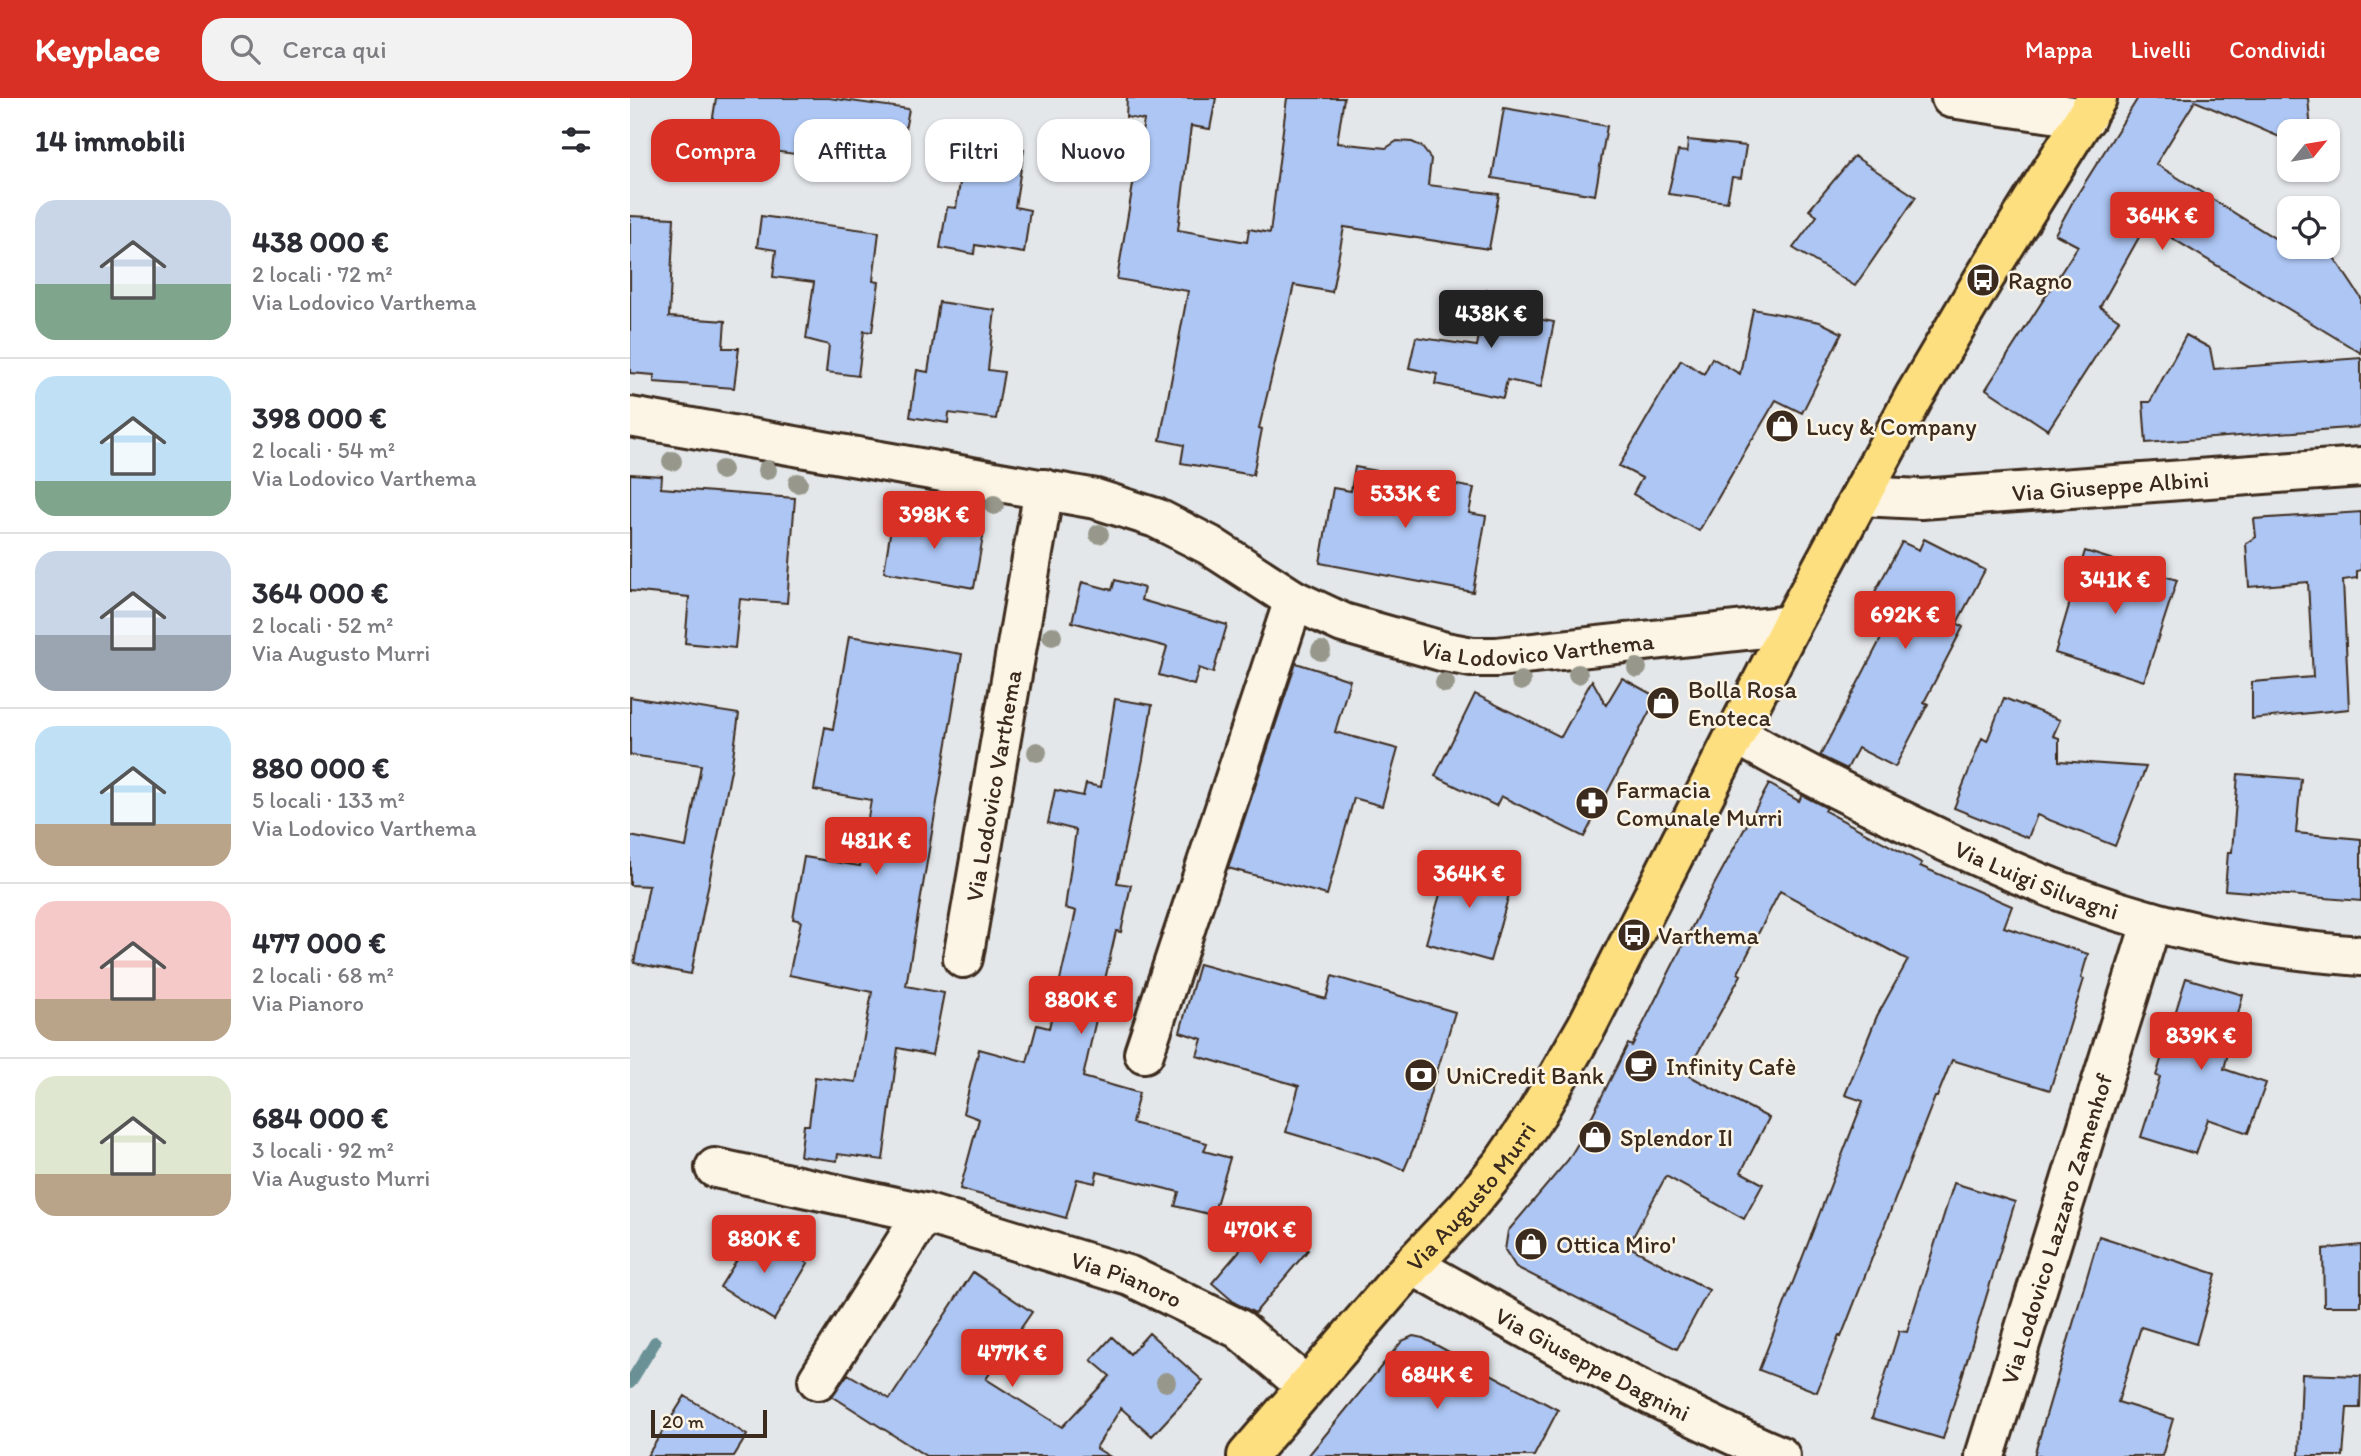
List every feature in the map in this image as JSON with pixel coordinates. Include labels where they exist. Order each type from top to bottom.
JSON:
[{"type":"main road","name":"Via Augusto Murri","points":[[1247,1456],[1412,1265],[1465,1209],[1503,1163],[1537,1113],[1593,1015],[1791,625],[1914,397],[1983,280],[2092,108]]},
{"type":"street","points":[[1951,98],[2092,108]]},
{"type":"street","name":"Via Lodovico Varthema","points":[[630,417],[1096,499],[1156,518],[1209,545],[1294,600],[1343,623],[1446,653],[1497,657],[1791,625]]},
{"type":"street","name":"Via Giuseppe Albini","points":[[1861,496],[1921,499],[2361,467]]},
{"type":"street","name":"Via Lodovico Varthema","points":[[962,958],[1044,489]]},
{"type":"street","points":[[1144,1053],[1294,600]]},
{"type":"street","name":"Via Luigi Silvagni","points":[[1735,733],[1773,756],[1942,840],[2061,891],[2201,933],[2274,947],[2361,956]]},
{"type":"street","name":"Via Lodovico Lazzaro Zamenhof","points":[[1985,1456],[2152,920]]},
{"type":"street","name":"Via Pianoro","points":[[715,1168],[924,1213],[1130,1276],[1240,1329],[1306,1386]]},
{"type":"street","points":[[818,1380],[924,1213]]},
{"type":"street","name":"Via Giuseppe Dagnini","points":[[1412,1265],[1619,1379],[1780,1456]]},
{"type":"building","points":[[716,98],[829,98],[909,109],[907,119],[794,119],[794,154],[780,152],[780,119],[713,119]]},
{"type":"building","points":[[1127,98],[1216,98],[1210,129],[1191,126],[1178,230],[1247,242],[1249,229],[1270,233],[1287,98],[1344,98],[1337,143],[1386,148],[1397,141],[1412,142],[1421,146],[1431,159],[1428,185],[1499,194],[1489,249],[1344,227],[1332,292],[1294,285],[1259,428],[1262,429],[1253,475],[1181,463],[1184,445],[1160,440],[1188,291],[1117,279],[1133,182],[1150,182],[1150,119],[1126,117]]},
{"type":"building","points":[[2138,98],[2308,98],[2310,119],[2277,119],[2277,136],[2195,101],[2156,164],[2277,240],[2277,259],[2335,259],[2361,298],[2361,353],[2147,223],[2100,307],[2119,320],[2048,430],[1986,389],[2078,246],[2055,234]]},
{"type":"building","points":[[1504,108],[1607,126],[1595,195],[1492,178]]},
{"type":"building","points":[[1688,140],[1746,146],[1741,178],[1732,177],[1727,202],[1668,194],[1678,151],[1687,152]]},
{"type":"building","points":[[1854,156],[1916,197],[1855,286],[1793,248],[1817,216],[1809,210]]},
{"type":"building","points":[[960,182],[1019,182],[1015,207],[1030,210],[1024,253],[975,245],[974,254],[940,248],[947,207],[956,208]]},
{"type":"building","points":[[630,216],[674,218],[669,317],[725,321],[723,348],[739,348],[734,388],[654,382],[654,375],[630,373]]},
{"type":"building","points":[[761,216],[879,232],[873,281],[879,282],[872,332],[864,331],[858,376],[826,372],[829,345],[806,339],[814,282],[773,277],[776,250],[757,247]]},
{"type":"building","points":[[1487,290],[1523,297],[1522,305],[1529,306],[1527,317],[1554,322],[1541,387],[1507,380],[1503,398],[1435,384],[1437,374],[1409,368],[1416,337],[1477,346]]},
{"type":"building","points":[[939,302],[995,310],[988,370],[1004,372],[996,419],[949,413],[948,423],[910,417],[917,370],[928,372]]},
{"type":"building","points":[[1753,309],[1820,322],[1842,333],[1802,413],[1776,400],[1699,531],[1633,494],[1642,478],[1619,466],[1681,360],[1704,374],[1712,358],[1740,374]]},
{"type":"building","points":[[2186,335],[2210,348],[2214,369],[2361,358],[2361,427],[2146,443],[2143,402],[2150,402]]},
{"type":"building","points":[[1355,467],[1474,488],[1469,513],[1486,516],[1473,592],[1320,563],[1333,488],[1351,491]]},
{"type":"building","points":[[630,474],[662,476],[661,488],[795,498],[787,603],[740,599],[735,648],[685,643],[689,597],[630,591]]},
{"type":"building","points":[[2361,512],[2361,570],[2357,571],[2357,578],[2343,580],[2349,709],[2252,719],[2252,682],[2313,677],[2308,582],[2249,587],[2246,544],[2256,537],[2254,519]]},
{"type":"building","points":[[893,515],[984,531],[974,588],[884,572]]},
{"type":"building","points":[[1924,539],[1985,570],[1957,623],[1963,627],[1924,702],[1928,704],[1895,767],[1858,748],[1847,769],[1820,756],[1888,625],[1864,612],[1902,542],[1919,550]]},
{"type":"building","points":[[2085,551],[2177,580],[2144,681],[2055,653]]},
{"type":"building","points":[[1115,580],[1144,588],[1141,600],[1227,625],[1213,673],[1199,668],[1194,685],[1159,675],[1167,647],[1072,622],[1082,582],[1112,590]]},
{"type":"building","points":[[849,636],[962,654],[906,986],[944,993],[932,1055],[898,1048],[883,1160],[838,1154],[837,1161],[800,1156],[804,1125],[809,1125],[815,1077],[856,1082],[872,992],[789,975],[801,921],[793,919],[804,857],[860,866],[871,800],[814,790],[825,727],[833,729]]},
{"type":"building","points":[[1296,663],[1350,680],[1335,732],[1398,749],[1382,806],[1354,798],[1327,895],[1228,868]]},
{"type":"building","points":[[1622,678],[1657,697],[1584,837],[1501,796],[1496,806],[1435,776],[1475,694],[1561,737],[1592,680],[1606,705]]},
{"type":"building","points":[[630,697],[739,714],[731,770],[691,974],[634,963],[649,886],[630,885],[630,836],[686,847],[701,765],[630,755]]},
{"type":"building","points":[[2004,698],[2060,720],[2053,736],[2059,738],[2059,761],[2146,767],[2115,846],[2037,815],[2028,838],[1954,808],[1982,738],[1987,741]]},
{"type":"building","points":[[1115,699],[1152,705],[1117,883],[1131,885],[1121,932],[1116,931],[1083,1077],[1139,1093],[1132,1123],[1207,1143],[1204,1151],[1230,1158],[1213,1215],[1175,1206],[1179,1192],[1097,1172],[1095,1183],[1077,1179],[1066,1218],[960,1189],[979,1119],[963,1113],[979,1049],[1027,1062],[1037,1025],[1049,1028],[1076,911],[1065,908],[1076,830],[1048,823],[1055,790],[1083,796],[1086,784],[1101,787]]},
{"type":"building","points":[[2238,774],[2301,779],[2296,833],[2361,839],[2361,901],[2225,890],[2228,852],[2232,852]]},
{"type":"building","points":[[1769,784],[1799,801],[1802,795],[1827,808],[1825,811],[1922,863],[1920,866],[2012,906],[2004,927],[2088,954],[2081,978],[2084,979],[2050,1090],[1952,1060],[1817,1392],[1759,1370],[1863,1101],[1845,1095],[1877,1016],[1908,960],[1780,891],[1738,973],[1741,975],[1686,1074],[1769,1118],[1741,1172],[1763,1184],[1744,1219],[1666,1176],[1628,1246],[1709,1290],[1677,1349],[1516,1267],[1505,1250],[1508,1231],[1568,1160],[1580,1140],[1628,1044],[1632,1046],[1702,907]]},
{"type":"building","points":[[1451,856],[1496,869],[1492,883],[1510,891],[1490,961],[1426,943]]},
{"type":"building","points":[[1199,964],[1326,999],[1332,976],[1455,1012],[1414,1147],[1404,1170],[1380,1160],[1286,1132],[1299,1086],[1197,1056],[1202,1039],[1180,1032]]},
{"type":"building","points":[[2186,978],[2243,995],[2224,1069],[2266,1083],[2248,1133],[2208,1119],[2196,1154],[2141,1137],[2160,1077],[2156,1076]]},
{"type":"building","points":[[1954,1183],[2015,1202],[1943,1439],[1872,1418],[1899,1331],[1907,1332]]},
{"type":"building","points":[[1269,1216],[1308,1250],[1255,1313],[1235,1303],[1212,1283]]},
{"type":"building","points":[[755,1231],[808,1263],[774,1320],[720,1287]]},
{"type":"building","points":[[2099,1236],[2216,1274],[2196,1344],[2141,1327],[2118,1402],[2173,1419],[2162,1456],[2034,1456]]},
{"type":"building","points":[[2361,1245],[2361,1306],[2324,1306],[2323,1249]]},
{"type":"building","points":[[973,1272],[1032,1312],[986,1379],[1062,1427],[1110,1376],[1091,1360],[1112,1337],[1130,1354],[1149,1333],[1203,1381],[1152,1436],[1121,1408],[1096,1448],[1109,1456],[926,1456],[832,1396],[848,1374],[890,1399]]},
{"type":"building","points":[[1413,1336],[1423,1338],[1558,1410],[1534,1456],[1308,1456],[1402,1341]]},
{"type":"building","points":[[2302,1374],[2361,1376],[2360,1408],[2347,1408],[2343,1456],[2299,1456]]},
{"type":"building","points":[[685,1396],[747,1435],[734,1456],[647,1456]]},
{"type":"waterway","points":[[630,1383],[655,1342]]},
{"type":"place","name":"Ragno","points":[[1983,280]]},
{"type":"place","name":"Lucy & Company","points":[[1782,426]]},
{"type":"place","name":"Bolla Rosa Enoteca","points":[[1663,703]]},
{"type":"place","name":"Farmacia Comunale Murri","points":[[1592,803]]},
{"type":"place","name":"Varthema","points":[[1634,935]]},
{"type":"place","name":"Infinity Cafè","points":[[1641,1066]]},
{"type":"place","name":"UniCredit Bank","points":[[1421,1075]]},
{"type":"place","name":"Splendor II","points":[[1595,1137]]},
{"type":"place","name":"Ottica Miro'","points":[[1531,1244]]}]
